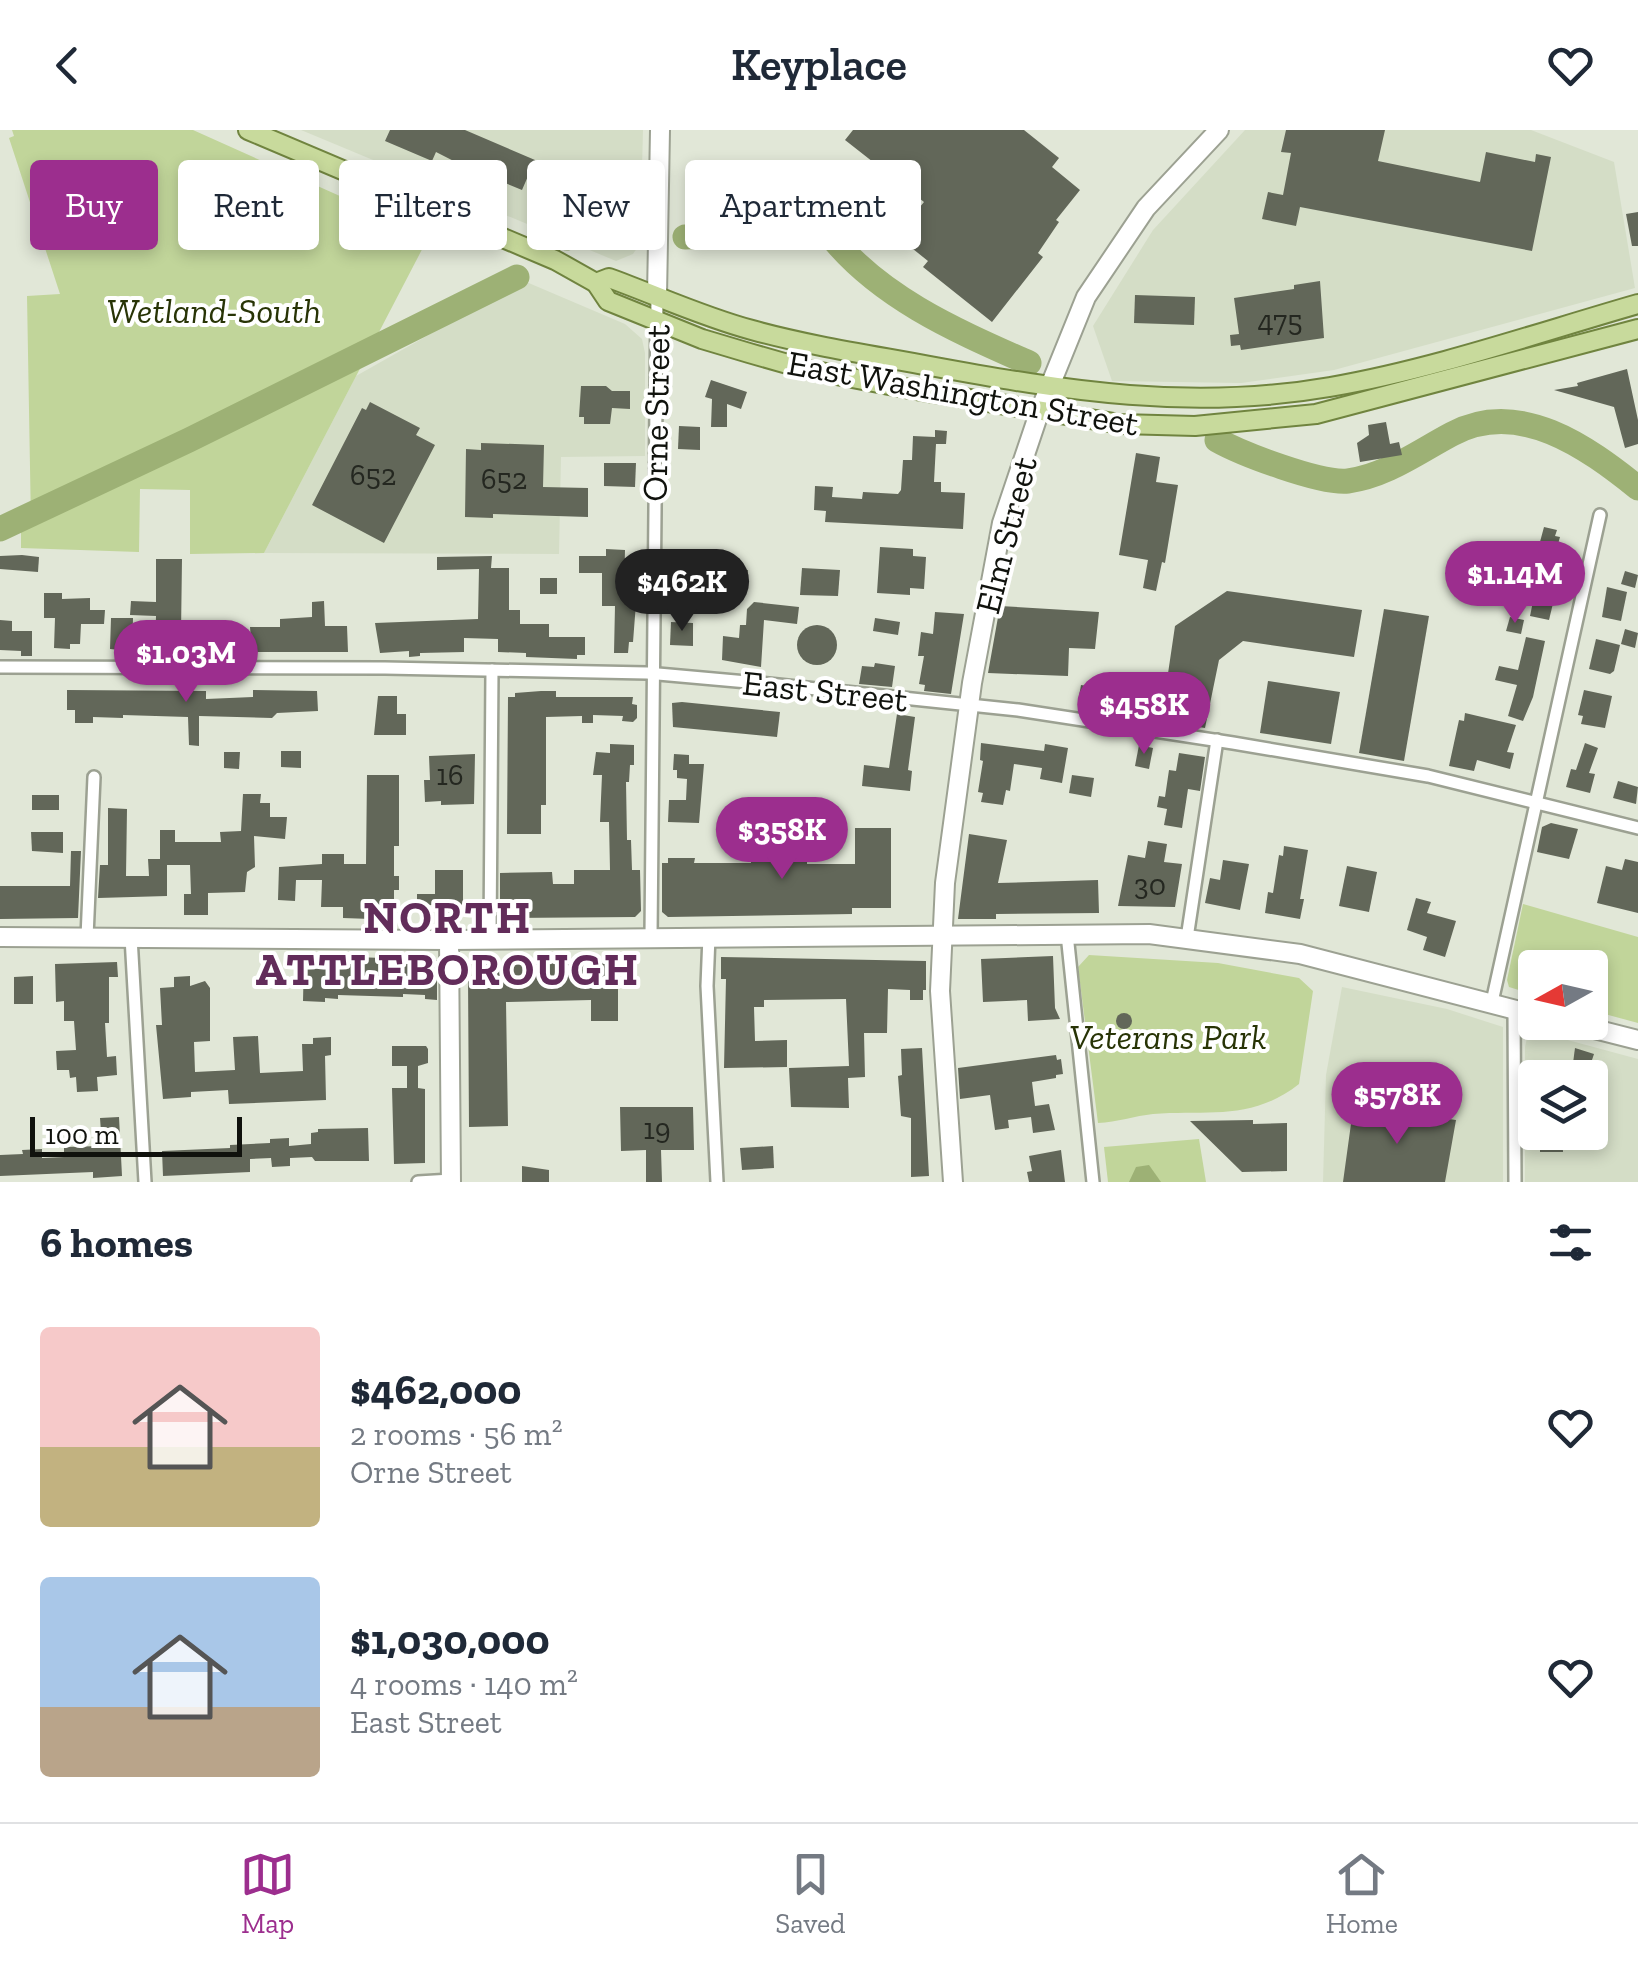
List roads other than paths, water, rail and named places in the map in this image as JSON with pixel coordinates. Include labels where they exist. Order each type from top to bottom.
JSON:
[{"type":"main road","name":"East Washington Street","points":[[248,130],[525,247],[596,283],[608,301],[702,339],[804,369],[1082,420],[1172,427],[1316,414],[1638,328]]},
{"type":"main road","name":"Orne Street","points":[[658,296],[660,130]]},
{"type":"main road","name":"Elm Street","points":[[953,1182],[940,991],[946,883],[969,706],[1002,523],[1039,413],[1086,297],[1146,208],[1218,130]]},
{"type":"main road","name":"East Washington Street","points":[[596,283],[609,278],[750,330],[949,370],[1095,394],[1173,399],[1329,388],[1638,304]]},
{"type":"main road","points":[[0,938],[450,940],[1149,934],[1300,954],[1518,1010]]},
{"type":"main road","points":[[450,940],[451,1181]]},
{"type":"main road","points":[[1608,1032],[1638,1040]]},
{"type":"street","name":"Orne Street","points":[[652,936],[658,296]]},
{"type":"street","points":[[1492,1002],[1600,515]]},
{"type":"street","name":"East Street","points":[[0,666],[654,674],[1059,716],[1216,740],[1428,776],[1638,828]]},
{"type":"street","points":[[490,938],[492,670]]},
{"type":"street","points":[[1187,938],[1216,740]]},
{"type":"street","points":[[87,938],[94,777]]},
{"type":"street","points":[[1067,934],[1093,1182]]},
{"type":"street","points":[[709,936],[716,1182]]},
{"type":"street","points":[[131,937],[145,1182]]},
{"type":"street","points":[[1514,1009],[1515,1182]]},
{"type":"street","points":[[418,1182],[451,1181]]},
{"type":"waterway","points":[[844,250],[872,277],[921,311],[1029,363]]},
{"type":"waterway","points":[[0,529],[517,277]]},
{"type":"waterway","points":[[1217,440],[1301,473],[1348,481],[1389,469],[1477,424],[1502,421],[1527,424],[1574,443],[1638,488]]},
{"type":"district","name":"NORTH ATTLEBOROUGH","points":[[448,944]]},
{"type":"park label","name":"Wetland-South","points":[[214,311]]},
{"type":"park label","name":"Veterans Park","points":[[1168,1037]]}]
